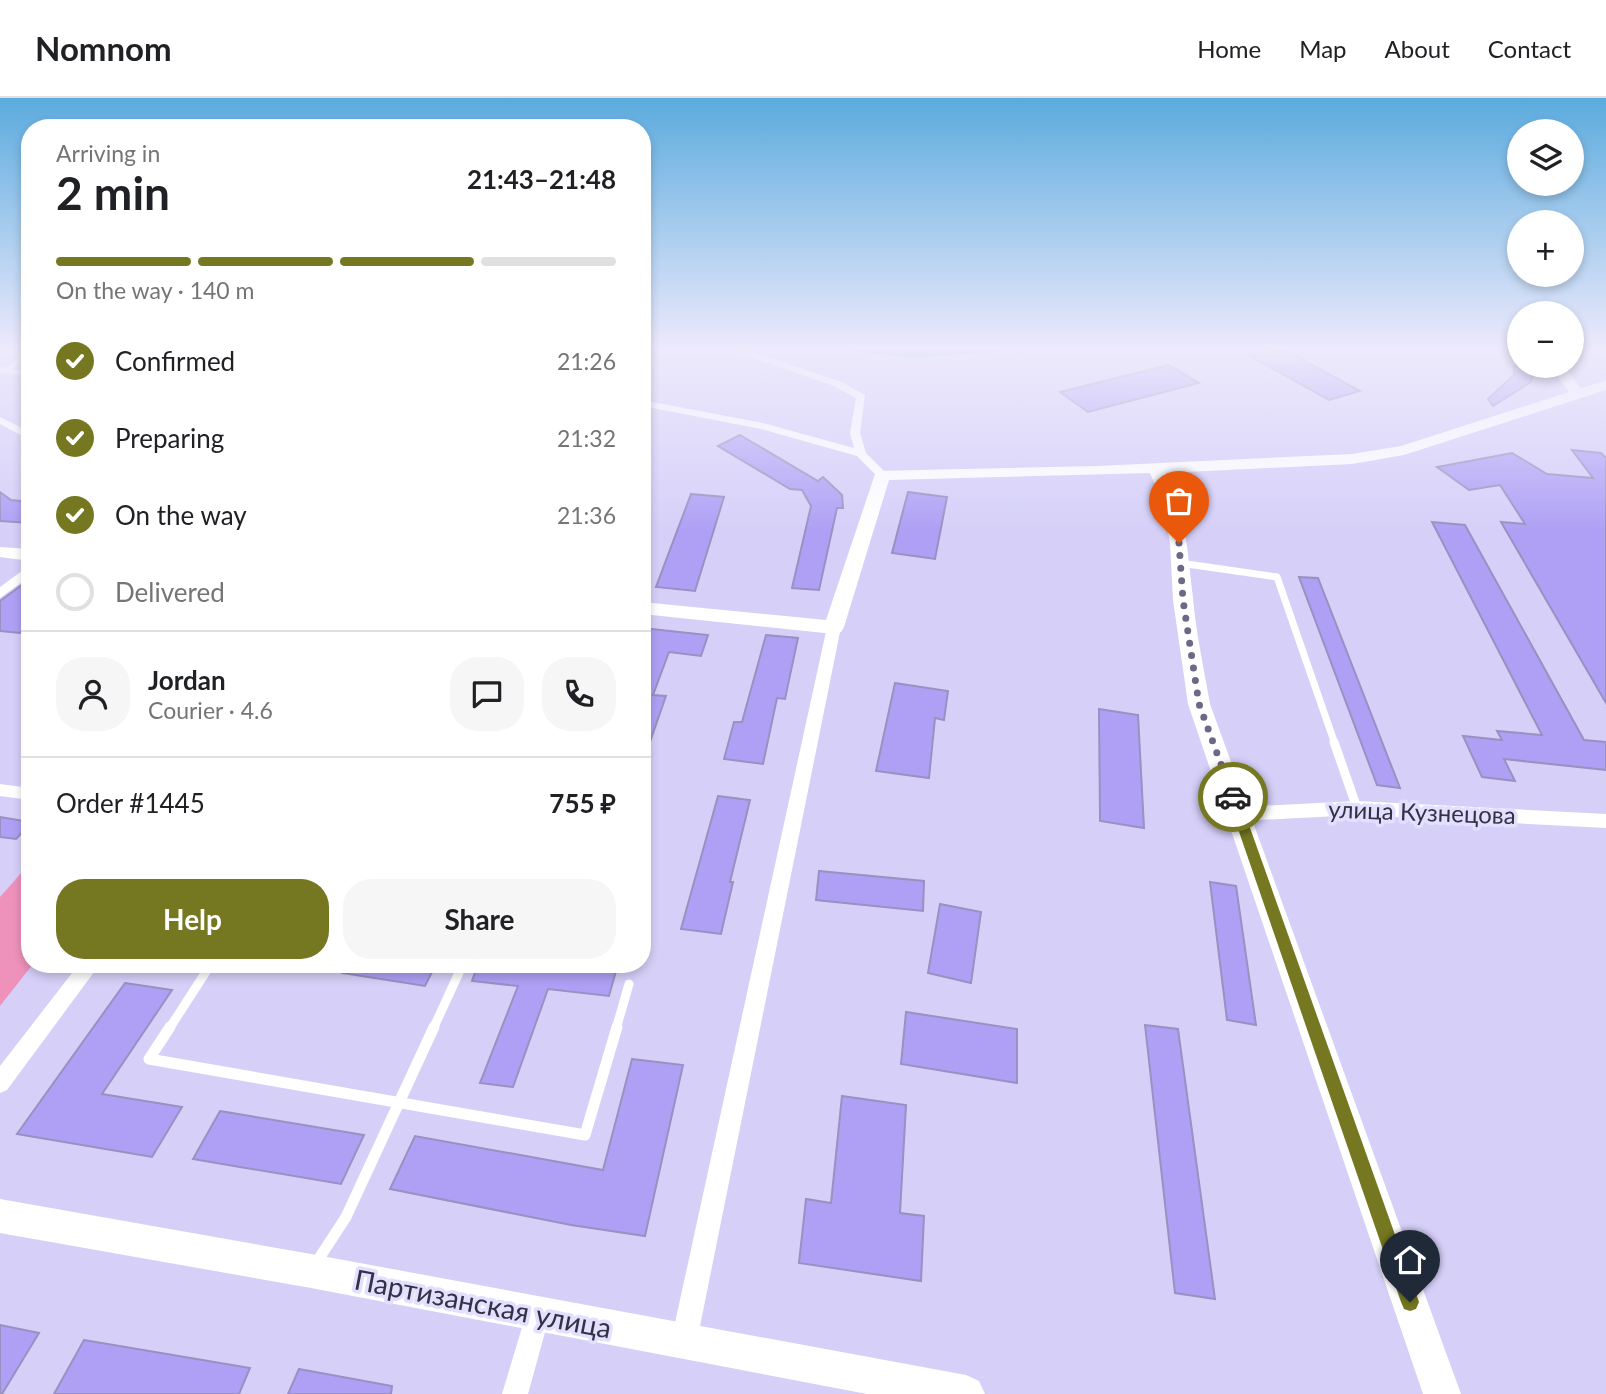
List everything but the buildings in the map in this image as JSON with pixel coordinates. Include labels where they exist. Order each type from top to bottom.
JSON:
[{"type":"main road","points":[[651,609],[834,627],[882,475],[1291,463],[1380,455],[1404,450],[1527,409]]},
{"type":"main road","points":[[1156,468],[1172,504],[1199,704],[1442,1394]]},
{"type":"main road","points":[[0,552],[21,554]]},
{"type":"main road","name":"Партизанская улица","points":[[0,1216],[311,1271],[967,1394]]},
{"type":"street","points":[[676,409],[763,426],[861,454],[882,475]]},
{"type":"street","points":[[859,409],[855,433],[861,454]]},
{"type":"street","points":[[0,420],[21,432]]},
{"type":"street","points":[[0,594],[21,576]]},
{"type":"street","points":[[684,1341],[834,627]]},
{"type":"street","points":[[0,790],[21,793]]},
{"type":"street","name":"улица Кузнецова","points":[[1239,814],[1357,808],[1606,821]]},
{"type":"street","points":[[0,1083],[84,973]]},
{"type":"street","points":[[515,1394],[538,1314]]},
{"type":"lane","points":[[1180,563],[1277,577],[1357,808]]},
{"type":"lane","points":[[205,973],[149,1059],[585,1135],[629,984]]},
{"type":"lane","points":[[311,1271],[346,1217],[459,973]]},
{"type":"shaded area","points":[[21,873],[21,973],[26,973],[0,1006],[0,897]]},
{"type":"way so far","points":[[1179,543],[1183,600],[1199,704],[1233,797]]},
{"type":"route","points":[[1233,797],[1410,1302]]}]
